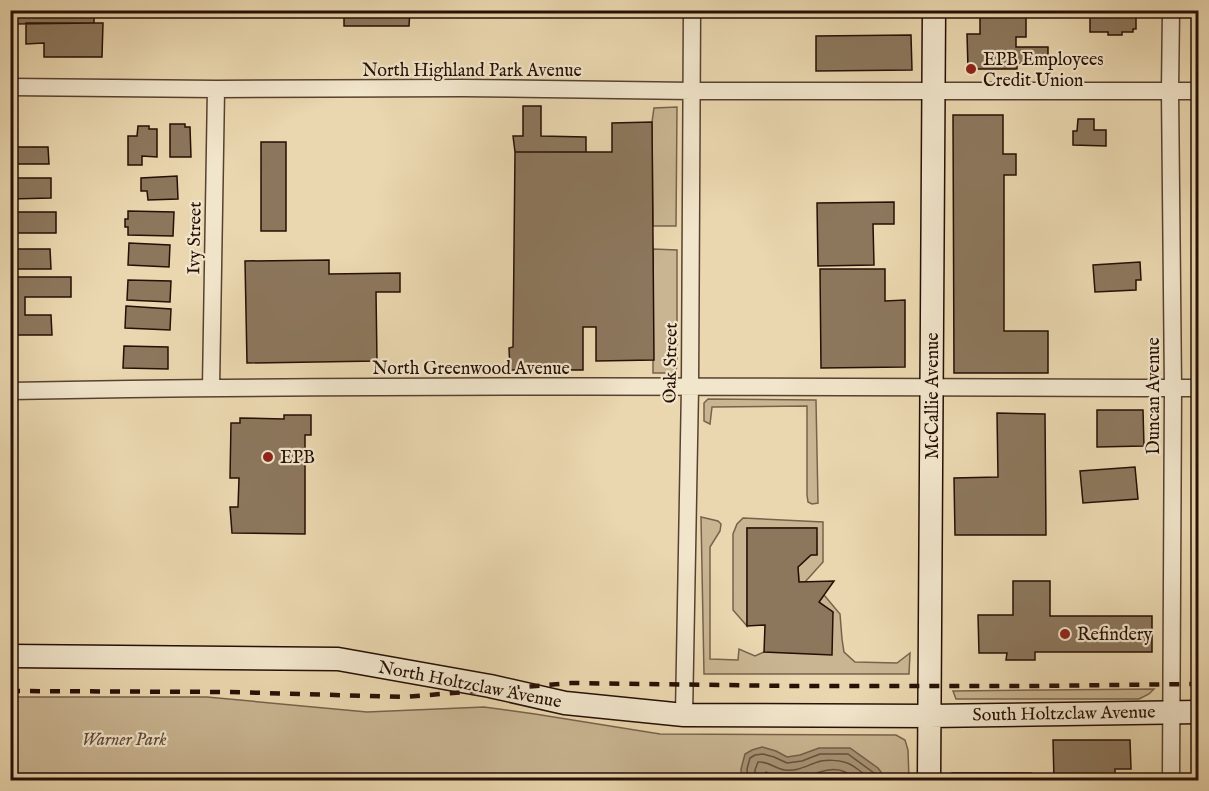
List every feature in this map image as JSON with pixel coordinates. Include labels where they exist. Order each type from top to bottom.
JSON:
[{"type":"main road","name":"McCallie Avenue","points":[[929,780],[934,10]]},
{"type":"main road","name":"North Holtzclaw Avenue","points":[[10,656],[338,659],[490,686],[566,703],[684,715],[930,716]]},
{"type":"main road","name":"South Holtzclaw Avenue","points":[[930,716],[1198,712]]},
{"type":"street","name":"Oak Street","points":[[684,715],[690,387],[692,10]]},
{"type":"street","name":"Duncan Avenue","points":[[1171,10],[1173,388],[1171,780]]},
{"type":"street","name":"North Highland Park Avenue","points":[[10,87],[1198,91]]},
{"type":"street","name":"Ivy Street","points":[[212,387],[216,89]]},
{"type":"street","name":"North Greenwood Avenue","points":[[10,391],[212,387],[1198,388]]},
{"type":"green space","points":[[677,107],[676,226],[653,226],[652,122],[654,108]]},
{"type":"green space","points":[[653,249],[677,250],[676,373],[653,373]]},
{"type":"green space","points":[[708,399],[816,400],[818,503],[808,502],[807,495],[807,406],[712,407],[710,424],[704,421],[704,403]]},
{"type":"green space","points":[[701,517],[718,521],[721,524],[720,531],[710,547],[710,659],[738,660],[739,649],[755,656],[764,652],[833,613],[819,602],[824,595],[840,614],[844,652],[855,662],[897,663],[910,653],[909,674],[704,674]]},
{"type":"green space","points":[[743,518],[823,522],[823,562],[805,582],[799,582],[798,567],[811,555],[817,554],[816,528],[747,528],[747,626],[733,610],[733,534],[737,524]]},
{"type":"green space","points":[[1154,689],[1139,699],[956,699],[953,691]]},
{"type":"green space","name":"Warner Park","points":[[10,697],[207,697],[367,712],[484,707],[660,734],[896,735],[905,740],[908,750],[909,780],[11,780]]},
{"type":"water","points":[[762,747],[787,757],[819,748],[850,748],[878,768],[887,780],[742,780],[741,769],[745,754]]},
{"type":"building","points":[[13,10],[94,10],[94,23],[13,24]]},
{"type":"building","points":[[344,10],[410,10],[409,26],[344,26]]},
{"type":"building","points":[[980,10],[1026,10],[1026,37],[1016,37],[1016,47],[1048,47],[1048,63],[1017,63],[1017,69],[968,69],[967,34],[980,34]]},
{"type":"building","points":[[1090,10],[1136,10],[1136,29],[1133,29],[1133,32],[1122,32],[1122,35],[1090,32]]},
{"type":"building","points":[[26,23],[103,23],[102,57],[44,57],[44,43],[26,44]]},
{"type":"building","points":[[911,35],[912,70],[816,71],[816,36]]},
{"type":"building","points":[[523,106],[541,106],[541,136],[586,137],[586,152],[515,152],[513,136],[523,136]]},
{"type":"building","points":[[953,115],[1003,115],[1003,154],[1016,154],[1016,175],[1004,175],[1004,331],[1048,331],[1048,373],[954,373]]},
{"type":"building","points":[[1078,119],[1094,119],[1094,130],[1106,130],[1106,146],[1073,145],[1073,131],[1077,131]]},
{"type":"building","points":[[652,122],[654,360],[596,361],[596,327],[583,327],[583,370],[510,370],[509,348],[513,347],[515,152],[612,152],[612,123]]},
{"type":"building","points":[[170,124],[185,124],[185,127],[190,127],[191,157],[170,157]]},
{"type":"building","points":[[138,126],[157,129],[157,157],[142,156],[142,165],[128,165],[128,136],[137,136]]},
{"type":"building","points":[[261,142],[286,142],[286,231],[261,231]]},
{"type":"building","points":[[10,147],[48,147],[49,164],[10,164]]},
{"type":"building","points":[[177,176],[178,199],[148,200],[147,191],[141,191],[141,178]]},
{"type":"building","points":[[10,178],[51,178],[51,198],[10,199]]},
{"type":"building","points":[[894,202],[894,224],[873,224],[874,265],[818,266],[817,203]]},
{"type":"building","points":[[128,211],[174,212],[173,236],[128,235],[125,219],[128,219]]},
{"type":"building","points":[[10,212],[56,212],[56,233],[10,233]]},
{"type":"building","points":[[129,243],[170,245],[169,267],[128,265]]},
{"type":"building","points":[[10,249],[50,249],[51,269],[10,269]]},
{"type":"building","points":[[329,260],[329,274],[400,273],[400,292],[376,292],[377,361],[247,363],[245,261]]},
{"type":"building","points":[[1140,262],[1141,280],[1136,280],[1136,290],[1095,292],[1093,265]]},
{"type":"building","points":[[820,269],[885,269],[885,301],[905,300],[905,367],[821,368]]},
{"type":"building","points":[[10,277],[71,277],[71,297],[25,297],[25,315],[51,315],[52,335],[10,335]]},
{"type":"building","points":[[128,280],[171,281],[170,302],[127,300]]},
{"type":"building","points":[[126,306],[171,309],[170,330],[125,328]]},
{"type":"building","points":[[124,346],[168,347],[168,369],[123,368]]},
{"type":"building","points":[[1097,410],[1143,410],[1144,446],[1097,447]]},
{"type":"building","points":[[997,413],[1045,414],[1046,535],[955,535],[954,478],[998,477]]},
{"type":"building","name":"EPB","points":[[284,415],[311,415],[311,435],[305,435],[305,534],[232,533],[230,507],[238,507],[239,478],[230,478],[231,423],[240,423],[240,418],[284,419]]},
{"type":"building","points":[[1135,467],[1138,499],[1083,503],[1080,471]]},
{"type":"building","points":[[747,528],[817,528],[817,555],[811,555],[798,567],[799,582],[834,581],[819,602],[833,612],[832,655],[764,652],[765,625],[747,626]]},
{"type":"building","name":"Refindery","points":[[1013,581],[1050,581],[1050,616],[1152,616],[1152,652],[1035,652],[1035,660],[1006,660],[1007,653],[979,653],[978,615],[1013,615]]},
{"type":"building","points":[[1053,740],[1130,740],[1131,769],[1115,769],[1115,780],[1054,780]]},
{"type":"building","points":[[952,773],[1031,773],[1032,780],[952,780]]},
{"type":"railway","points":[[10,691],[230,692],[405,697],[571,683],[795,686],[1198,684]]},
{"type":"place","name":"EPB Employees Credit Union","points":[[971,69]]},
{"type":"place","name":"EPB","points":[[268,457]]},
{"type":"place","name":"Refindery","points":[[1065,634]]}]
